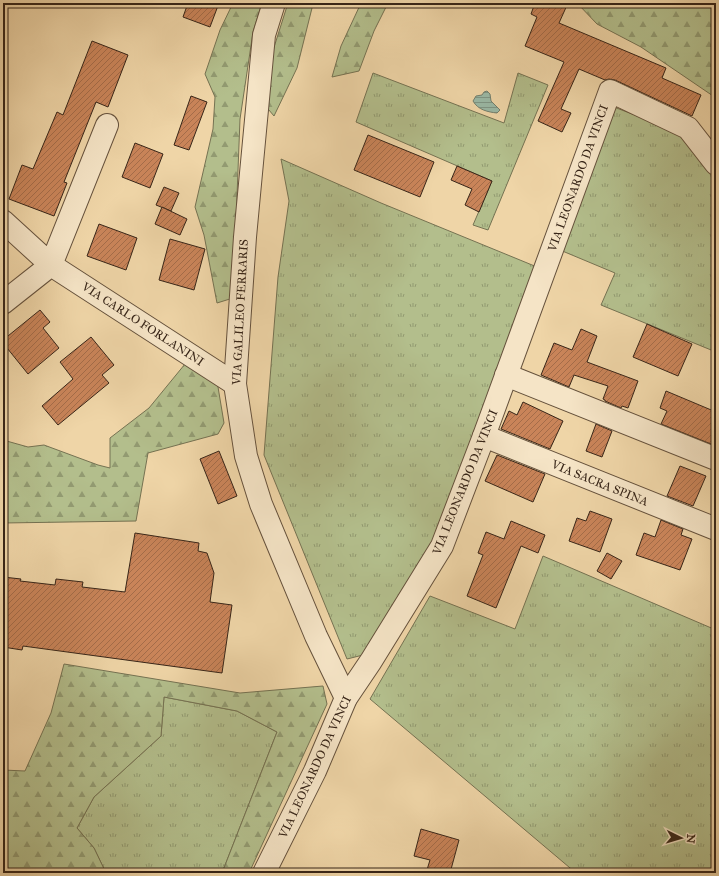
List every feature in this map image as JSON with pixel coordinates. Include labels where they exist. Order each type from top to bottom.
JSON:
[{"type":"street","name":"VIA GALILEO FERRARIS","points":[[274,3],[264,35],[245,237],[235,384],[246,456],[261,504],[316,636],[346,698]]},
{"type":"street","name":"VIA LEONARDO DA VINCI","points":[[264,873],[315,771],[346,698],[371,661],[442,546],[484,436],[610,91],[688,128],[716,164]]},
{"type":"street","points":[[3,303],[51,265],[107,125]]},
{"type":"street","name":"VIA CARLO FORLANINI","points":[[3,221],[51,265],[235,384]]},
{"type":"street","points":[[506,375],[716,459]]},
{"type":"street","name":"VIA SACRA SPINA","points":[[484,436],[716,529]]},
{"type":"green space","points":[[233,3],[262,3],[253,32],[240,119],[233,298],[217,303],[204,235],[195,207],[213,129],[215,97],[205,74],[220,30]]},
{"type":"green space","points":[[288,3],[315,3],[312,8],[297,68],[274,116],[263,103],[270,60]]},
{"type":"green space","points":[[361,3],[388,3],[374,31],[359,71],[332,77],[341,46]]},
{"type":"green space","points":[[577,3],[716,3],[716,98],[641,47],[597,24]]},
{"type":"green space","points":[[373,73],[504,123],[518,73],[548,85],[488,230],[473,225],[492,181],[356,122]]},
{"type":"green space","points":[[614,107],[684,134],[716,176],[716,352],[601,305],[615,273],[560,250]]},
{"type":"green space","points":[[281,159],[381,203],[537,267],[447,516],[367,654],[347,659],[264,455],[278,277],[289,201]]},
{"type":"green space","points":[[185,364],[217,381],[224,423],[218,434],[148,453],[136,521],[3,523],[3,440],[28,447],[44,445],[110,468],[110,438],[149,408]]},
{"type":"green space","points":[[543,556],[716,630],[716,873],[576,873],[370,699],[430,596],[515,629]]},
{"type":"green space","points":[[64,664],[240,693],[323,686],[327,704],[249,873],[222,873],[277,732],[237,711],[164,697],[161,736],[94,797],[77,828],[94,848],[106,873],[3,873],[3,770],[25,771],[51,713]]},
{"type":"green space","points":[[164,697],[237,711],[277,732],[222,873],[106,873],[94,848],[77,828],[94,797],[161,736]]},
{"type":"shaded area","points":[[487,91],[490,94],[491,101],[500,110],[497,113],[478,107],[473,101],[476,96],[482,95]]},
{"type":"building","points":[[188,3],[219,3],[210,27],[183,17]]},
{"type":"building","points":[[535,3],[568,3],[559,23],[666,68],[662,78],[701,95],[692,116],[615,80],[605,80],[579,69],[561,109],[571,113],[562,132],[538,121],[564,62],[525,46],[537,17],[531,14]]},
{"type":"building","points":[[92,41],[128,55],[108,107],[96,102],[64,182],[67,183],[54,216],[9,199],[22,165],[33,169],[57,112],[63,115]]},
{"type":"building","points":[[191,96],[207,102],[189,150],[174,145]]},
{"type":"building","points":[[368,135],[434,162],[420,197],[354,170]]},
{"type":"building","points":[[135,143],[163,154],[150,188],[122,177]]},
{"type":"building","points":[[457,166],[492,181],[479,212],[465,205],[472,189],[451,180]]},
{"type":"building","points":[[164,187],[179,193],[171,211],[156,205]]},
{"type":"building","points":[[162,207],[187,219],[180,235],[155,224]]},
{"type":"building","points":[[99,224],[137,238],[126,270],[87,256]]},
{"type":"building","points":[[170,239],[205,249],[194,290],[159,280]]},
{"type":"building","points":[[40,310],[50,322],[43,328],[59,348],[28,374],[3,343],[3,340]]},
{"type":"building","points":[[647,324],[692,344],[678,376],[633,357]]},
{"type":"building","points":[[581,329],[597,336],[587,362],[638,381],[628,408],[622,406],[621,408],[603,399],[608,386],[574,375],[569,387],[541,375],[554,343],[572,350]]},
{"type":"building","points":[[91,337],[114,365],[102,375],[109,383],[58,425],[42,406],[73,379],[60,362]]},
{"type":"building","points":[[666,391],[716,412],[716,446],[661,424],[667,411],[660,408]]},
{"type":"building","points":[[523,402],[563,421],[550,449],[501,429],[509,411],[517,415]]},
{"type":"building","points":[[596,424],[612,431],[602,457],[586,451]]},
{"type":"building","points":[[219,451],[237,496],[218,504],[200,459]]},
{"type":"building","points":[[497,455],[545,474],[533,502],[485,481]]},
{"type":"building","points":[[680,466],[706,476],[693,506],[667,496]]},
{"type":"building","points":[[590,511],[612,519],[600,552],[569,541],[577,518],[586,521]]},
{"type":"building","points":[[661,520],[683,529],[681,535],[692,539],[680,570],[636,555],[644,533],[655,537]]},
{"type":"building","points":[[511,521],[545,535],[538,553],[521,546],[496,608],[467,596],[483,555],[478,553],[486,532],[504,539]]},
{"type":"building","points":[[135,533],[199,543],[198,551],[207,553],[214,573],[210,602],[232,605],[222,673],[23,646],[22,650],[3,647],[3,577],[21,579],[20,581],[55,585],[56,579],[83,582],[82,587],[125,592]]},
{"type":"building","points":[[607,553],[622,561],[611,579],[597,571]]},
{"type":"building","points":[[421,829],[459,840],[450,873],[426,873],[430,860],[414,856]]}]
